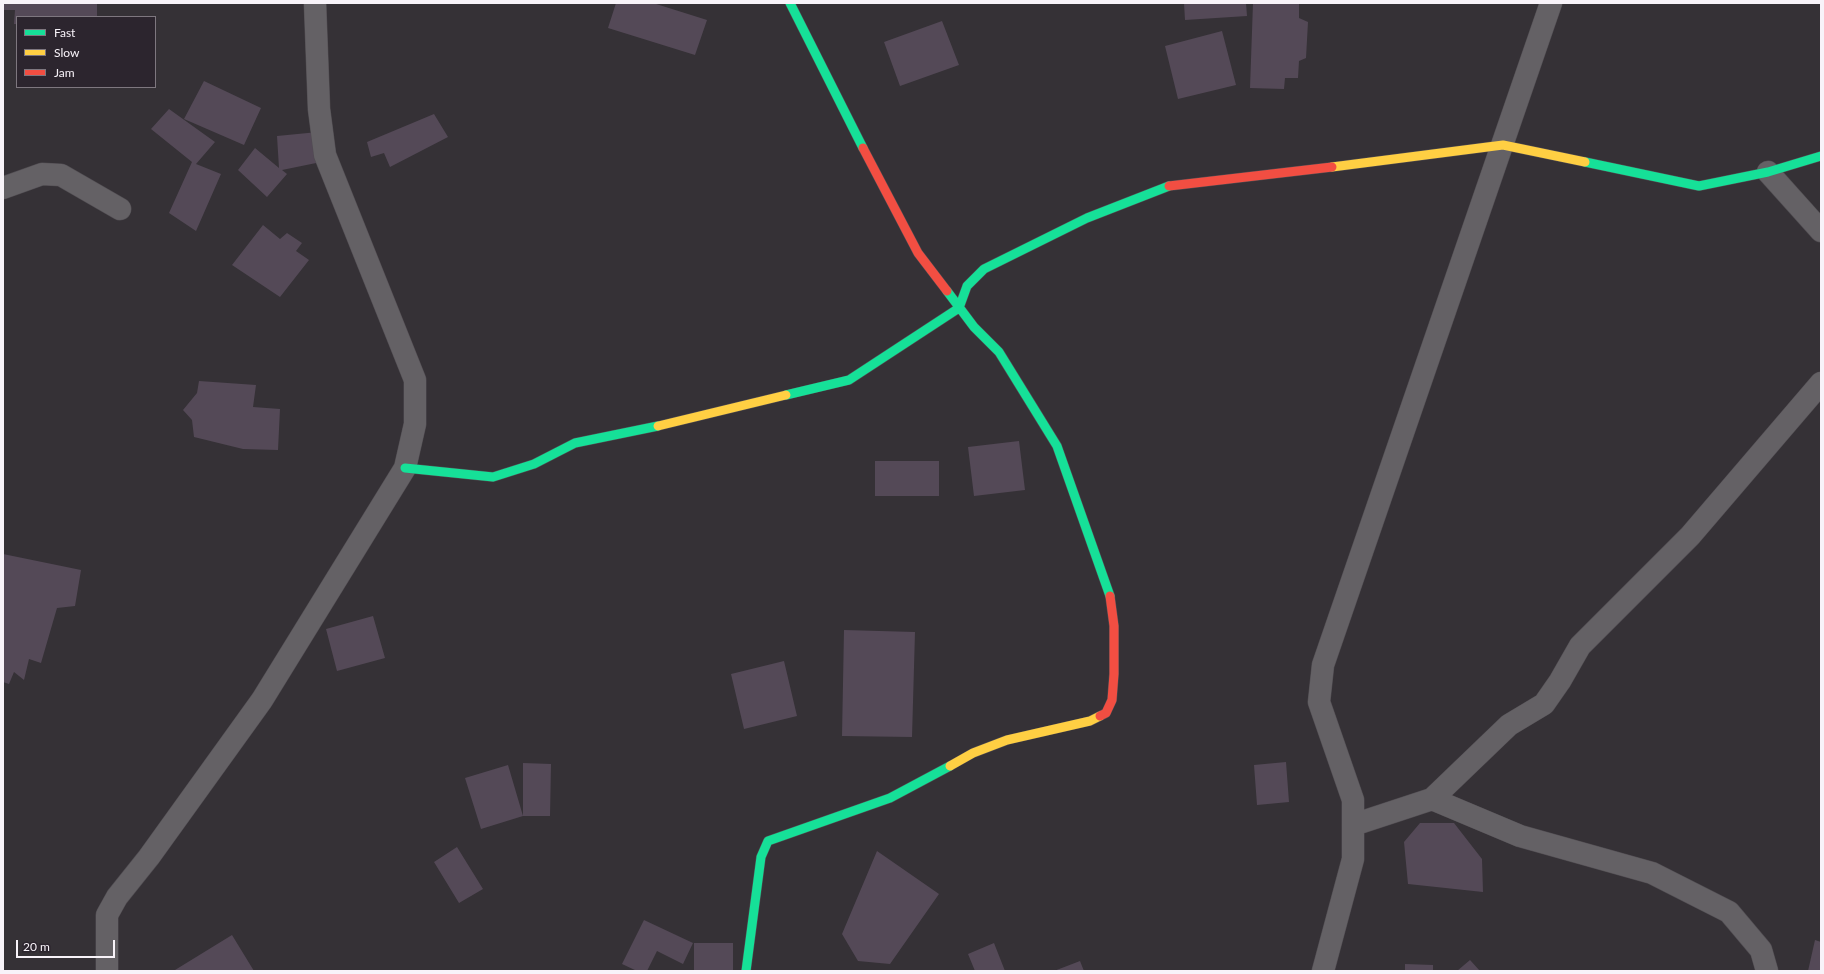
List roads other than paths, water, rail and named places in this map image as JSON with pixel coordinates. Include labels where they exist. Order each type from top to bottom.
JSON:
[{"type":"street","points":[[107,971],[107,915],[117,897],[149,857],[262,700],[405,468],[415,424],[415,380],[325,155],[319,109],[315,3]]},
{"type":"street","points":[[746,971],[761,857],[768,841],[890,798],[973,753],[1007,740],[1090,720],[1106,713],[1112,700],[1114,674],[1114,626],[1110,593],[1057,446],[999,352],[974,327],[918,253],[852,127],[790,3]]},
{"type":"street","points":[[1322,971],[1353,859],[1353,800],[1319,702],[1323,665],[1504,145],[1551,3]]},
{"type":"street","points":[[405,468],[493,477],[534,464],[575,443],[663,425],[849,380],[959,308],[967,286],[984,270],[1087,218],[1171,185],[1327,168],[1504,145],[1698,186],[1768,172],[1821,156]]},
{"type":"street","points":[[1768,172],[1821,231]]},
{"type":"street","points":[[3,188],[42,174],[61,175],[120,209]]},
{"type":"street","points":[[1353,825],[1432,799],[1510,725],[1544,704],[1560,681],[1580,646],[1690,536],[1821,382]]},
{"type":"street","points":[[1432,799],[1520,836],[1652,872],[1730,912],[1761,950],[1767,971]]}]
